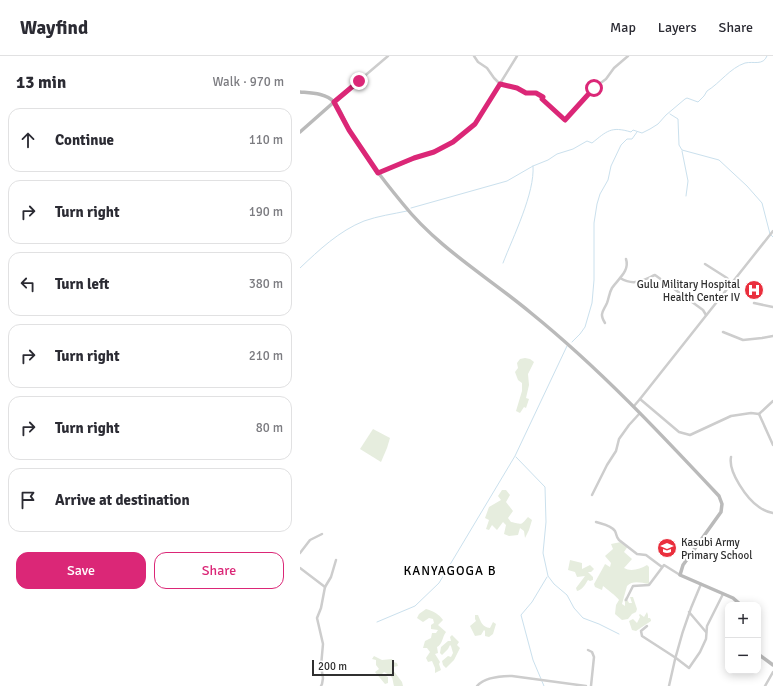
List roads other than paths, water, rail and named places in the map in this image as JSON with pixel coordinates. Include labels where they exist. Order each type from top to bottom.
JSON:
[{"type":"street","points":[[300,132],[388,56]]},
{"type":"street","points":[[474,56],[478,62],[487,68],[500,84],[517,88],[526,93],[538,94],[543,97],[542,99],[565,120],[594,88],[606,79],[614,68],[628,56]]},
{"type":"street","points":[[378,173],[414,158],[434,152],[453,142],[475,124],[517,56]]},
{"type":"street","points":[[300,92],[328,97],[334,102],[349,130],[378,173],[422,227],[530,312],[604,378],[640,412],[718,496],[722,504],[721,512],[683,565],[680,575]]},
{"type":"street","points":[[634,406],[773,231]]},
{"type":"street","points":[[605,323],[602,318],[602,314],[611,290],[626,270],[628,265],[626,259]]},
{"type":"street","points":[[705,264],[727,278],[731,283]]},
{"type":"street","points":[[620,278],[632,283],[656,276],[703,310],[706,315]]},
{"type":"street","points":[[754,303],[773,307]]},
{"type":"street","points":[[723,332],[740,340],[773,336]]},
{"type":"street","points":[[640,399],[679,432],[688,435],[731,416],[751,413],[759,414]]},
{"type":"street","points":[[759,414],[773,401]]},
{"type":"street","points":[[592,495],[607,464],[616,451],[619,439],[640,412]]},
{"type":"street","points":[[759,414],[773,445]]},
{"type":"street","points":[[731,457],[732,470],[746,495],[758,507],[773,513]]},
{"type":"street","points":[[596,522],[612,528],[616,533],[616,538],[637,554],[646,555],[662,567],[664,565],[680,575],[739,602]]},
{"type":"street","points":[[300,552],[310,540],[322,534]]},
{"type":"street","points":[[321,686],[323,678],[323,644],[317,618],[321,608],[325,587],[336,560]]},
{"type":"street","points":[[626,600],[633,586],[649,585],[662,567]]},
{"type":"street","points":[[300,568],[325,587]]},
{"type":"street","points":[[669,686],[680,637],[701,584]]},
{"type":"street","points":[[647,626],[641,631],[642,636],[689,668],[700,652],[706,639],[706,632],[711,618],[724,594]]},
{"type":"street","points":[[689,612],[706,632]]},
{"type":"street","points":[[588,650],[592,652],[594,657],[591,686]]},
{"type":"street","points":[[761,656],[773,665]]},
{"type":"street","points":[[765,686],[773,672]]},
{"type":"street","points":[[477,686],[485,680],[505,676],[538,678],[571,685],[586,686]]},
{"type":"waterway","points":[[411,208],[507,181],[557,154],[573,149],[587,141],[592,143],[610,131],[624,130],[631,132],[633,130],[642,133],[658,124],[685,99],[687,98],[698,102],[707,91],[735,68],[745,63],[761,62],[767,56]]},
{"type":"waterway","points":[[670,114],[678,119],[679,145],[682,150],[719,160],[747,186],[762,203],[770,234],[773,237]]},
{"type":"waterway","points":[[572,342],[585,327],[592,303],[594,280],[594,223],[600,194],[608,180],[611,166],[621,145],[627,139],[632,139],[637,132]]},
{"type":"waterway","points":[[682,151],[688,181],[686,196]]},
{"type":"waterway","points":[[503,263],[527,202],[531,189],[533,166]]},
{"type":"waterway","points":[[300,268],[314,254],[355,225],[375,218],[407,211]]},
{"type":"waterway","points":[[377,622],[415,606],[439,583],[515,456],[567,346]]},
{"type":"waterway","points":[[516,457],[545,487],[546,522],[543,553],[548,576],[554,584],[567,595],[574,608],[583,618],[619,634]]},
{"type":"waterway","points":[[544,686],[533,660],[521,615],[532,602],[547,577]]},
{"type":"place","name":"Gulu Military Hospital Health Center IV","points":[[754,290]]},
{"type":"place","name":"Kasubi Army Primary School","points":[[667,548]]},
{"type":"district","name":"KANYAGOGA B","points":[[450,570]]}]
